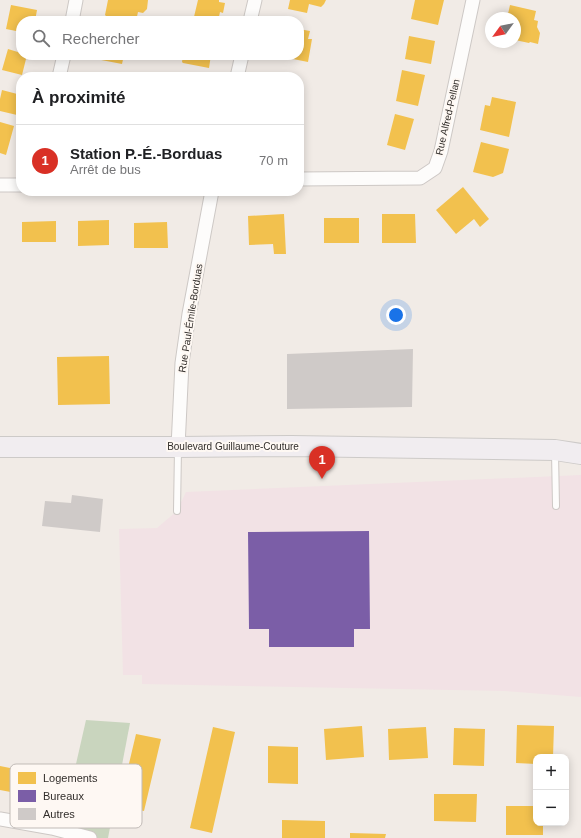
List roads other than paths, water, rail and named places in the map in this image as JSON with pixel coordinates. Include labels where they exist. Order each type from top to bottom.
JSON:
[{"type":"main road","name":"Boulevard Guillaume-Couture","points":[[0,446],[292,446],[570,450]]},
{"type":"street","points":[[73,16],[76,0]]},
{"type":"street","points":[[251,16],[255,0]]},
{"type":"street","name":"Rue Alfred-Pellan","points":[[304,179],[420,178],[435,168],[441,151],[473,0]]},
{"type":"street","points":[[60,72],[63,60]]},
{"type":"street","points":[[238,72],[241,60]]},
{"type":"street","points":[[0,185],[16,185]]},
{"type":"street","name":"Rue Paul-Émile-Borduas","points":[[178,447],[182,363],[189,314],[211,196]]},
{"type":"street","points":[[0,819],[10,821]]},
{"type":"street","points":[[52,828],[90,838]]},
{"type":"lane","points":[[177,511],[178,447]]},
{"type":"lane","points":[[556,506],[570,450]]},
{"type":"place","name":"Station P.-É.-Borduas","points":[[322,479]]}]
